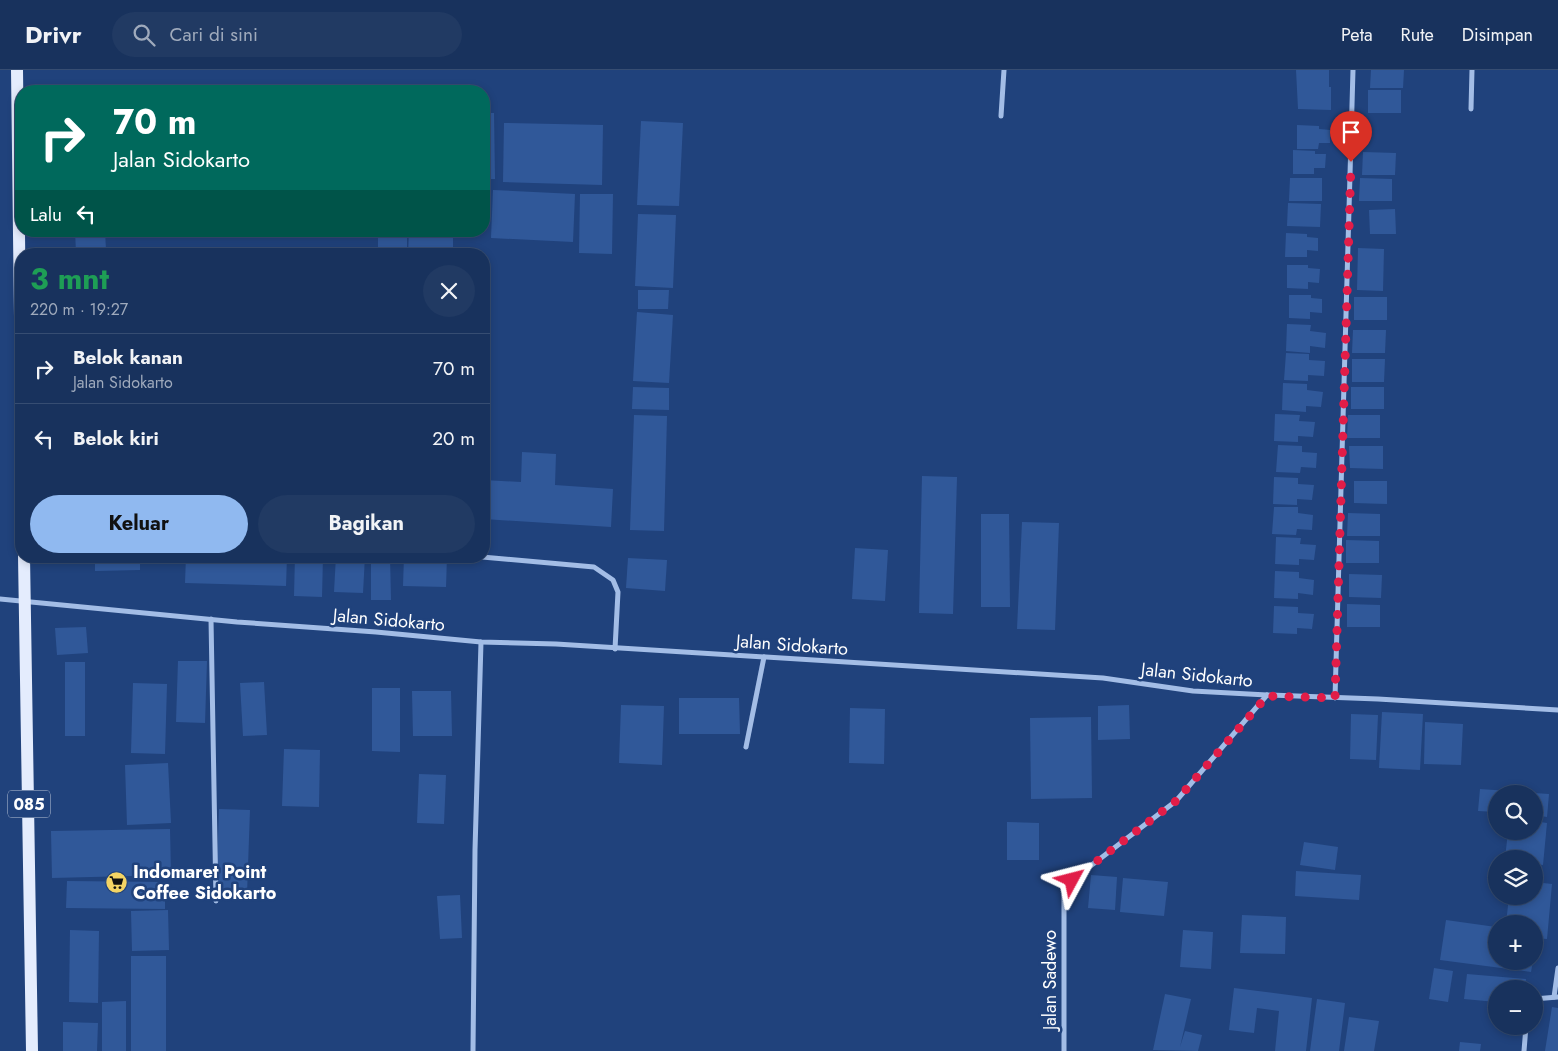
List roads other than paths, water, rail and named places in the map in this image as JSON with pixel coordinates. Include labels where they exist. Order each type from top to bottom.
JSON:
[{"type":"main road","points":[[17,70],[17,85]]},
{"type":"main road","name":"085","points":[[24,563],[32,1051]]},
{"type":"street","points":[[1001,116],[1004,70]]},
{"type":"street","points":[[1335,698],[1353,70]]},
{"type":"street","points":[[1471,109],[1472,70]]},
{"type":"street","points":[[490,558],[594,567],[614,580],[618,592],[615,649]]},
{"type":"street","name":"Jalan Sidokarto","points":[[0,599],[481,642],[556,644],[1103,678],[1193,691],[1267,696],[1378,699],[1558,710]]},
{"type":"street","points":[[211,619],[216,901]]},
{"type":"street","points":[[473,1051],[475,850],[481,642]]},
{"type":"street","points":[[746,747],[764,657]]},
{"type":"street","name":"Jalan Sadewo","points":[[1064,1051],[1064,895],[1072,880],[1176,801],[1267,696]]},
{"type":"street","points":[[1543,998],[1556,997],[1558,968]]},
{"type":"street","points":[[1524,1051],[1525,1035]]},
{"type":"place","name":"Indomaret Point Coffee Sidokarto","points":[[117,882]]}]
